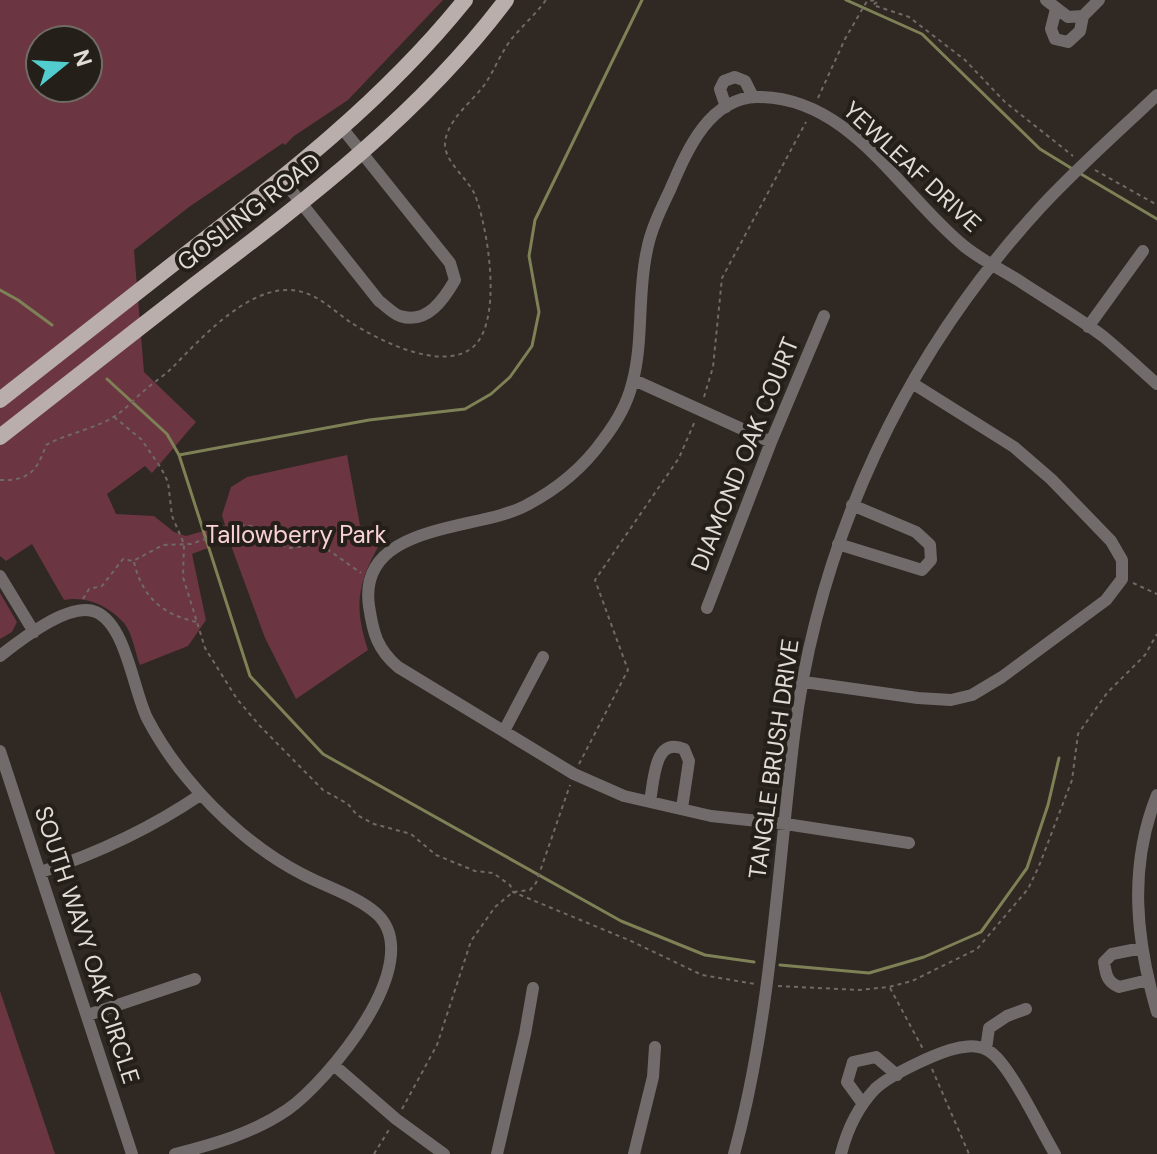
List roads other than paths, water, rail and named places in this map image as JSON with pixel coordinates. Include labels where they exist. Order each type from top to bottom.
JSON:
[{"type":"main road","name":"GOSLING ROAD","points":[[0,400],[283,180],[423,50],[465,0]]},
{"type":"main road","name":"GOSLING ROAD","points":[[0,437],[302,204],[427,89],[506,0]]},
{"type":"street","points":[[1046,0],[1068,17],[1083,16]]},
{"type":"street","points":[[1056,9],[1051,29],[1055,39],[1068,42],[1080,31],[1083,16],[1099,0]]},
{"type":"street","points":[[753,97],[745,81],[735,77],[724,81],[720,89],[732,104],[697,134],[655,225],[646,251],[634,380],[616,423],[588,459],[564,481],[523,507],[499,517],[417,536],[384,556],[372,580],[368,600],[373,635],[392,662],[574,774],[624,796],[711,816],[909,843]]},
{"type":"street","name":"TANGLE BRUSH DRIVE","points":[[734,1154],[756,1060],[786,824],[794,734],[817,614],[852,505],[874,452],[912,383],[993,263],[1078,169],[1157,95]]},
{"type":"street","name":"YEWLEAF DRIVE","points":[[732,104],[753,97],[793,101],[813,108],[845,129],[967,249],[1102,336],[1157,384]]},
{"type":"street","points":[[283,180],[379,301],[399,316],[417,317],[434,309],[445,298],[455,280],[450,263],[342,128]]},
{"type":"street","points":[[1088,327],[1143,251]]},
{"type":"street","name":"DIAMOND OAK COURT","points":[[707,608],[824,316]]},
{"type":"street","points":[[634,380],[771,442]]},
{"type":"street","points":[[804,682],[918,698],[951,700],[972,695],[1002,677],[1106,600],[1122,579],[1122,560],[1111,541],[1042,470],[1014,447],[912,383]]},
{"type":"street","points":[[838,544],[922,570],[931,560],[930,545],[916,532],[852,505]]},
{"type":"street","points":[[0,576],[34,632]]},
{"type":"street","points":[[0,656],[67,614],[85,610],[105,617],[116,629],[148,719],[200,795],[261,847],[299,873],[363,905],[377,915],[389,930],[392,943],[383,985],[360,1029],[335,1066],[301,1099],[270,1120],[209,1146],[175,1154]]},
{"type":"street","points":[[504,731],[543,657]]},
{"type":"street","points":[[650,801],[659,754],[668,747],[676,746],[684,749],[689,761],[682,808]]},
{"type":"street","name":"SOUTH WAVY OAK CIRCLE","points":[[0,751],[132,1154]]},
{"type":"street","points":[[41,872],[134,835],[200,795]]},
{"type":"street","points":[[1157,795],[1151,830],[1137,876],[1142,948],[1157,1012]]},
{"type":"street","points":[[1142,948],[1112,954],[1104,962],[1106,974],[1111,983],[1119,987],[1148,980]]},
{"type":"street","points":[[88,1015],[195,979]]},
{"type":"street","points":[[497,1154],[533,988]]},
{"type":"street","points":[[986,1049],[989,1028],[1007,1016],[1026,1009]]},
{"type":"street","points":[[841,1154],[850,1126],[878,1087],[897,1075],[966,1046],[992,1052],[1055,1154]]},
{"type":"street","points":[[634,1154],[653,1077],[655,1047]]},
{"type":"street","points":[[863,1104],[847,1082],[853,1062],[876,1057],[897,1075]]},
{"type":"street","points":[[335,1066],[396,1119],[444,1154]]},
{"type":"waterway","points":[[179,455],[369,420],[465,409],[491,394],[510,377],[532,346],[539,312],[529,256],[535,220],[642,0]]},
{"type":"waterway","points":[[846,0],[922,34],[1040,149],[1071,168]]},
{"type":"waterway","points":[[1081,174],[1157,219]]},
{"type":"waterway","points":[[0,290],[52,325]]},
{"type":"waterway","points":[[107,379],[167,434],[179,455],[250,676],[323,754],[621,921],[705,955],[754,962]]},
{"type":"waterway","points":[[780,965],[869,973],[924,957],[981,932],[1027,868],[1048,805],[1059,758]]},
{"type":"park label","name":"Tallowberry Park","points":[[296,535]]}]
